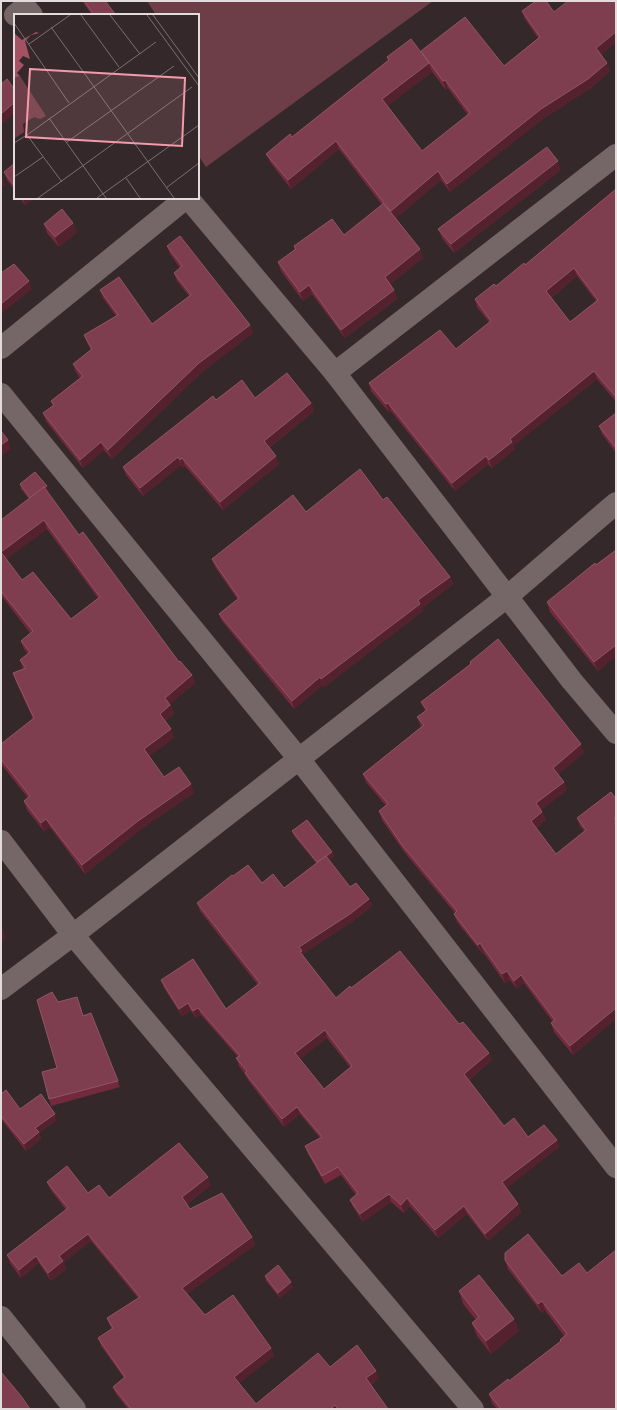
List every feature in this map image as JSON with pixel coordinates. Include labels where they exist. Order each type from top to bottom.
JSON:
[{"type":"street","points":[[1,26],[14,17]]},
{"type":"street","points":[[335,373],[616,155]]},
{"type":"street","points":[[1,348],[186,199]]},
{"type":"street","points":[[188,199],[335,373],[572,681],[616,733]]},
{"type":"street","points":[[1,394],[299,759],[616,1167]]},
{"type":"street","points":[[1,989],[73,935],[508,596],[616,503]]},
{"type":"street","points":[[1,841],[73,935],[473,1409]]},
{"type":"street","points":[[1,1317],[75,1409]]},
{"type":"shaded area","points":[[147,1],[433,1],[206,167],[199,156],[199,14],[155,14]]},
{"type":"building","points":[[84,1],[105,1],[115,14],[93,14]]},
{"type":"building","points":[[536,1],[546,1],[554,12],[568,1],[616,1],[616,32],[596,48],[607,63],[588,79],[541,109],[447,184],[438,171],[391,211],[384,204],[420,249],[385,277],[394,290],[341,330],[309,285],[300,292],[278,262],[296,249],[294,246],[332,219],[344,235],[384,203],[336,141],[288,180],[266,154],[290,134],[292,137],[389,60],[387,57],[411,39],[429,63],[382,99],[422,151],[470,113],[445,80],[443,81],[421,51],[465,17],[504,66],[540,37],[522,11]]},
{"type":"building","points":[[7,79],[14,89],[14,103],[1,114],[1,84]]},
{"type":"building","points":[[547,147],[558,161],[451,244],[438,229]]},
{"type":"building","points":[[14,164],[14,186],[4,172]]},
{"type":"building","points":[[616,189],[616,397],[594,371],[510,439],[512,442],[489,460],[486,456],[452,483],[388,403],[386,404],[369,383],[440,330],[456,349],[491,321],[475,299],[494,284],[496,286],[524,263],[525,265]],"holes":[[[574,268],[598,300],[570,322],[546,291]]]},
{"type":"building","points":[[62,209],[73,223],[55,237],[44,224]]},
{"type":"building","points":[[180,236],[250,325],[199,363],[108,450],[101,442],[80,460],[43,413],[54,405],[51,401],[83,376],[73,364],[92,349],[84,335],[118,315],[100,290],[119,277],[152,324],[191,295],[174,273],[182,266],[167,246]]},
{"type":"building","points":[[14,264],[29,281],[1,304],[1,273]]},
{"type":"building","points":[[287,373],[311,403],[264,441],[276,456],[220,502],[182,458],[180,460],[178,457],[140,488],[123,467],[213,396],[216,400],[242,380],[255,398]]},
{"type":"building","points":[[616,413],[616,448],[599,426]]},
{"type":"building","points":[[1,431],[8,440],[1,445]]},
{"type":"building","points":[[360,469],[383,500],[387,497],[450,577],[418,600],[420,604],[321,679],[320,677],[292,701],[219,614],[239,598],[212,559],[293,495],[306,512]]},
{"type":"building","points":[[35,472],[47,486],[30,498],[20,484]]},
{"type":"building","points":[[44,487],[79,535],[83,532],[179,662],[180,661],[192,675],[165,698],[170,705],[160,714],[171,729],[144,749],[164,777],[179,767],[191,784],[138,821],[82,865],[46,819],[41,823],[24,801],[30,796],[1,759],[1,744],[34,718],[13,673],[26,668],[20,660],[30,652],[21,641],[33,631],[1,591],[1,552],[1,520]],"holes":[[[44,520],[100,597],[71,619],[33,572],[22,580],[1,552]]]},
{"type":"building","points":[[616,550],[616,645],[594,662],[547,602],[595,563],[596,565]]},
{"type":"building","points":[[498,639],[581,744],[553,768],[564,782],[536,803],[542,812],[531,821],[556,854],[586,830],[577,818],[611,792],[616,799],[616,817],[614,818],[616,821],[616,1008],[570,1046],[551,1023],[555,1020],[521,975],[514,981],[507,971],[502,974],[480,943],[478,945],[454,914],[457,911],[402,845],[379,811],[388,804],[363,774],[424,725],[417,717],[427,710],[421,702],[471,664],[470,662]]},
{"type":"building","points":[[307,820],[332,852],[317,862],[292,831]]},
{"type":"building","points":[[326,856],[350,887],[356,883],[369,899],[350,914],[299,947],[302,951],[300,952],[336,998],[350,986],[351,988],[400,951],[459,1024],[463,1022],[489,1053],[464,1074],[504,1126],[514,1118],[528,1137],[544,1125],[557,1140],[502,1182],[518,1204],[485,1234],[464,1206],[435,1230],[407,1198],[401,1205],[389,1194],[360,1214],[350,1200],[358,1193],[338,1167],[322,1176],[305,1146],[322,1137],[297,1107],[282,1119],[245,1073],[247,1071],[236,1058],[240,1056],[198,1008],[193,1011],[188,1003],[179,1009],[161,980],[193,959],[226,1009],[260,983],[197,903],[232,875],[233,876],[248,865],[262,883],[273,874],[284,888]],"holes":[[[325,1030],[352,1066],[324,1089],[295,1053]]]},
{"type":"building","points":[[52,992],[58,1002],[77,997],[83,1016],[91,1013],[118,1081],[49,1099],[42,1072],[57,1068],[37,1000]]},
{"type":"building","points":[[6,1090],[20,1109],[41,1094],[55,1114],[35,1128],[39,1132],[24,1144],[1,1116],[1,1094]]},
{"type":"building","points":[[179,1143],[208,1177],[182,1197],[190,1209],[222,1193],[252,1237],[182,1288],[205,1315],[233,1295],[271,1348],[234,1377],[256,1404],[318,1353],[330,1367],[357,1345],[376,1371],[366,1378],[388,1409],[338,1409],[335,1405],[331,1409],[131,1409],[113,1387],[125,1377],[98,1338],[113,1328],[107,1318],[140,1297],[88,1234],[59,1256],[63,1261],[48,1273],[36,1256],[19,1270],[7,1255],[68,1208],[47,1182],[67,1166],[88,1193],[99,1185],[109,1198]]},
{"type":"building","points":[[528,1234],[562,1276],[579,1263],[587,1273],[616,1250],[616,1409],[501,1409],[489,1394],[508,1379],[509,1381],[561,1341],[560,1340],[567,1334],[542,1301],[538,1304],[505,1260],[505,1253]]},
{"type":"building","points":[[278,1265],[291,1282],[278,1293],[265,1276]]},
{"type":"building","points":[[479,1275],[514,1319],[486,1341],[472,1323],[479,1317],[459,1291]]},
{"type":"building","points":[[1,1372],[21,1396],[30,1409],[1,1409]]}]
